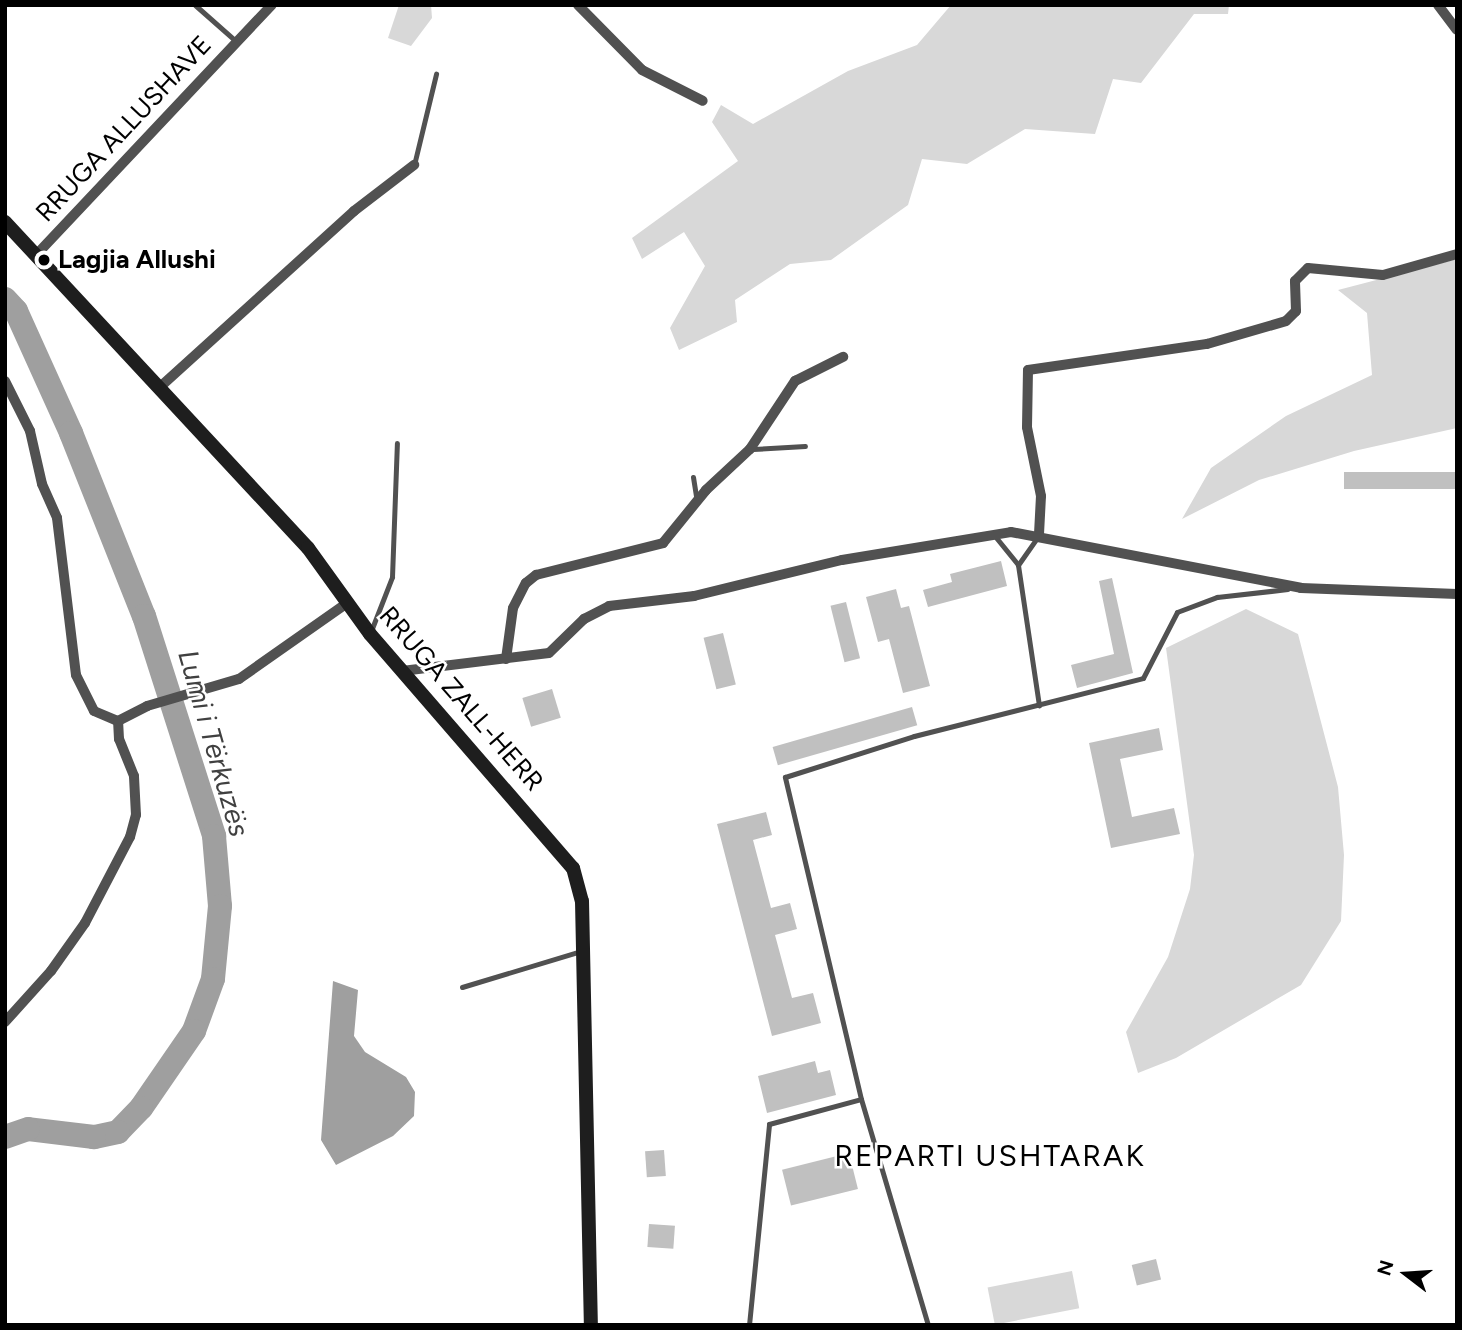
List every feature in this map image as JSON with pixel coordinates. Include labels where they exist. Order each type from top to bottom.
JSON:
[{"type":"main road","name":"RRUGA ZALL-HERR","points":[[5,222],[38,253],[308,548],[370,634],[573,868],[582,901],[584,950],[591,1325]]},
{"type":"street","name":"RRUGA ALLUSHAVE","points":[[38,253],[272,5]]},
{"type":"street","points":[[578,5],[642,70],[703,101]]},
{"type":"street","points":[[1438,5],[1457,30]]},
{"type":"street","points":[[160,387],[354,211],[414,165]]},
{"type":"street","points":[[1040,534],[1041,495],[1031,465],[1027,427],[1028,370],[1207,344],[1286,321],[1296,311],[1295,281],[1308,268],[1382,275],[1457,254]]},
{"type":"street","points":[[506,659],[513,608],[526,583],[548,572],[663,543],[676,532],[697,501],[750,449],[795,381],[843,357]]},
{"type":"street","points":[[5,382],[30,431],[42,484],[57,518],[76,676],[94,711],[118,721],[147,706],[239,679],[347,603]]},
{"type":"street","points":[[402,671],[549,653],[584,619],[609,606],[694,596],[842,560],[994,535],[1040,534],[1111,555],[1301,588],[1457,594]]},
{"type":"street","points":[[5,1022],[51,971],[85,923],[130,837],[135,785],[118,721]]},
{"type":"lane","points":[[195,5],[237,42]]},
{"type":"lane","points":[[414,165],[436,74]]},
{"type":"lane","points":[[370,634],[391,578],[397,443]]},
{"type":"lane","points":[[750,449],[805,446]]},
{"type":"lane","points":[[693,477],[697,501]]},
{"type":"lane","points":[[1018,565],[1040,534]]},
{"type":"lane","points":[[994,535],[1018,565],[1039,705]]},
{"type":"lane","points":[[928,1325],[861,1099],[785,777],[914,736],[1148,676],[1177,612],[1217,597],[1301,588]]},
{"type":"lane","points":[[462,987],[584,950]]},
{"type":"lane","points":[[749,1325],[769,1124],[861,1099]]},
{"type":"shaded area","points":[[399,5],[431,5],[432,18],[411,46],[388,38]]},
{"type":"shaded area","points":[[951,5],[1229,5],[1228,14],[1194,14],[1141,83],[1113,79],[1095,134],[1025,129],[967,164],[922,159],[908,205],[831,260],[790,264],[735,300],[737,322],[679,350],[670,328],[705,266],[684,232],[642,259],[632,238],[738,161],[712,122],[721,105],[753,124],[848,71],[917,45]]},
{"type":"shaded area","points":[[1457,259],[1457,428],[1354,451],[1259,480],[1182,519],[1211,468],[1286,416],[1372,375],[1367,313],[1338,290]]},
{"type":"shaded area","points":[[1246,609],[1298,634],[1338,787],[1344,855],[1341,921],[1301,985],[1176,1058],[1138,1073],[1126,1032],[1168,957],[1190,889],[1194,855],[1166,648]]},
{"type":"shaded area","points":[[333,981],[358,990],[354,1036],[365,1052],[406,1077],[415,1092],[414,1116],[393,1136],[336,1165],[321,1140]]},
{"type":"shaded area","points":[[1072,1271],[1079,1308],[995,1325],[988,1287]]},
{"type":"building","points":[[1344,472],[1457,472],[1457,489],[1344,489]]},
{"type":"building","points":[[1001,561],[1007,586],[928,607],[923,590],[952,582],[950,574]]},
{"type":"building","points":[[1112,578],[1133,673],[1077,688],[1071,665],[1114,654],[1099,581]]},
{"type":"building","points":[[896,589],[901,608],[909,606],[930,686],[903,693],[889,639],[878,642],[866,597]]},
{"type":"building","points":[[846,602],[860,658],[845,662],[830,606]]},
{"type":"building","points":[[723,633],[736,684],[716,689],[704,638]]},
{"type":"building","points":[[552,689],[561,718],[531,727],[522,698]]},
{"type":"building","points":[[912,707],[917,725],[778,765],[773,747]]},
{"type":"building","points":[[1159,728],[1163,750],[1120,759],[1132,817],[1174,808],[1180,834],[1111,848],[1089,743]]},
{"type":"building","points":[[766,812],[772,835],[753,840],[771,908],[790,903],[797,929],[775,935],[792,998],[813,993],[821,1023],[772,1036],[717,824]]},
{"type":"building","points":[[815,1061],[818,1073],[830,1070],[836,1095],[767,1113],[758,1076]]},
{"type":"building","points":[[664,1150],[666,1176],[647,1177],[645,1151]]},
{"type":"building","points":[[849,1153],[858,1189],[791,1206],[782,1170]]},
{"type":"building","points":[[649,1224],[675,1226],[673,1249],[647,1247]]},
{"type":"building","points":[[1156,1259],[1161,1279],[1137,1285],[1132,1265]]},
{"type":"waterway","name":"Lumi i Tërkuzës","points":[[5,299],[16,311],[71,433],[144,616],[214,836],[220,906],[213,979],[194,1031],[141,1108],[118,1132],[94,1137],[28,1129],[5,1137]]},
{"type":"place","name":"Lagjia Allushi","points":[[44,260]]},
{"type":"district","name":"REPARTI USHTARAK","points":[[990,1156]]}]
